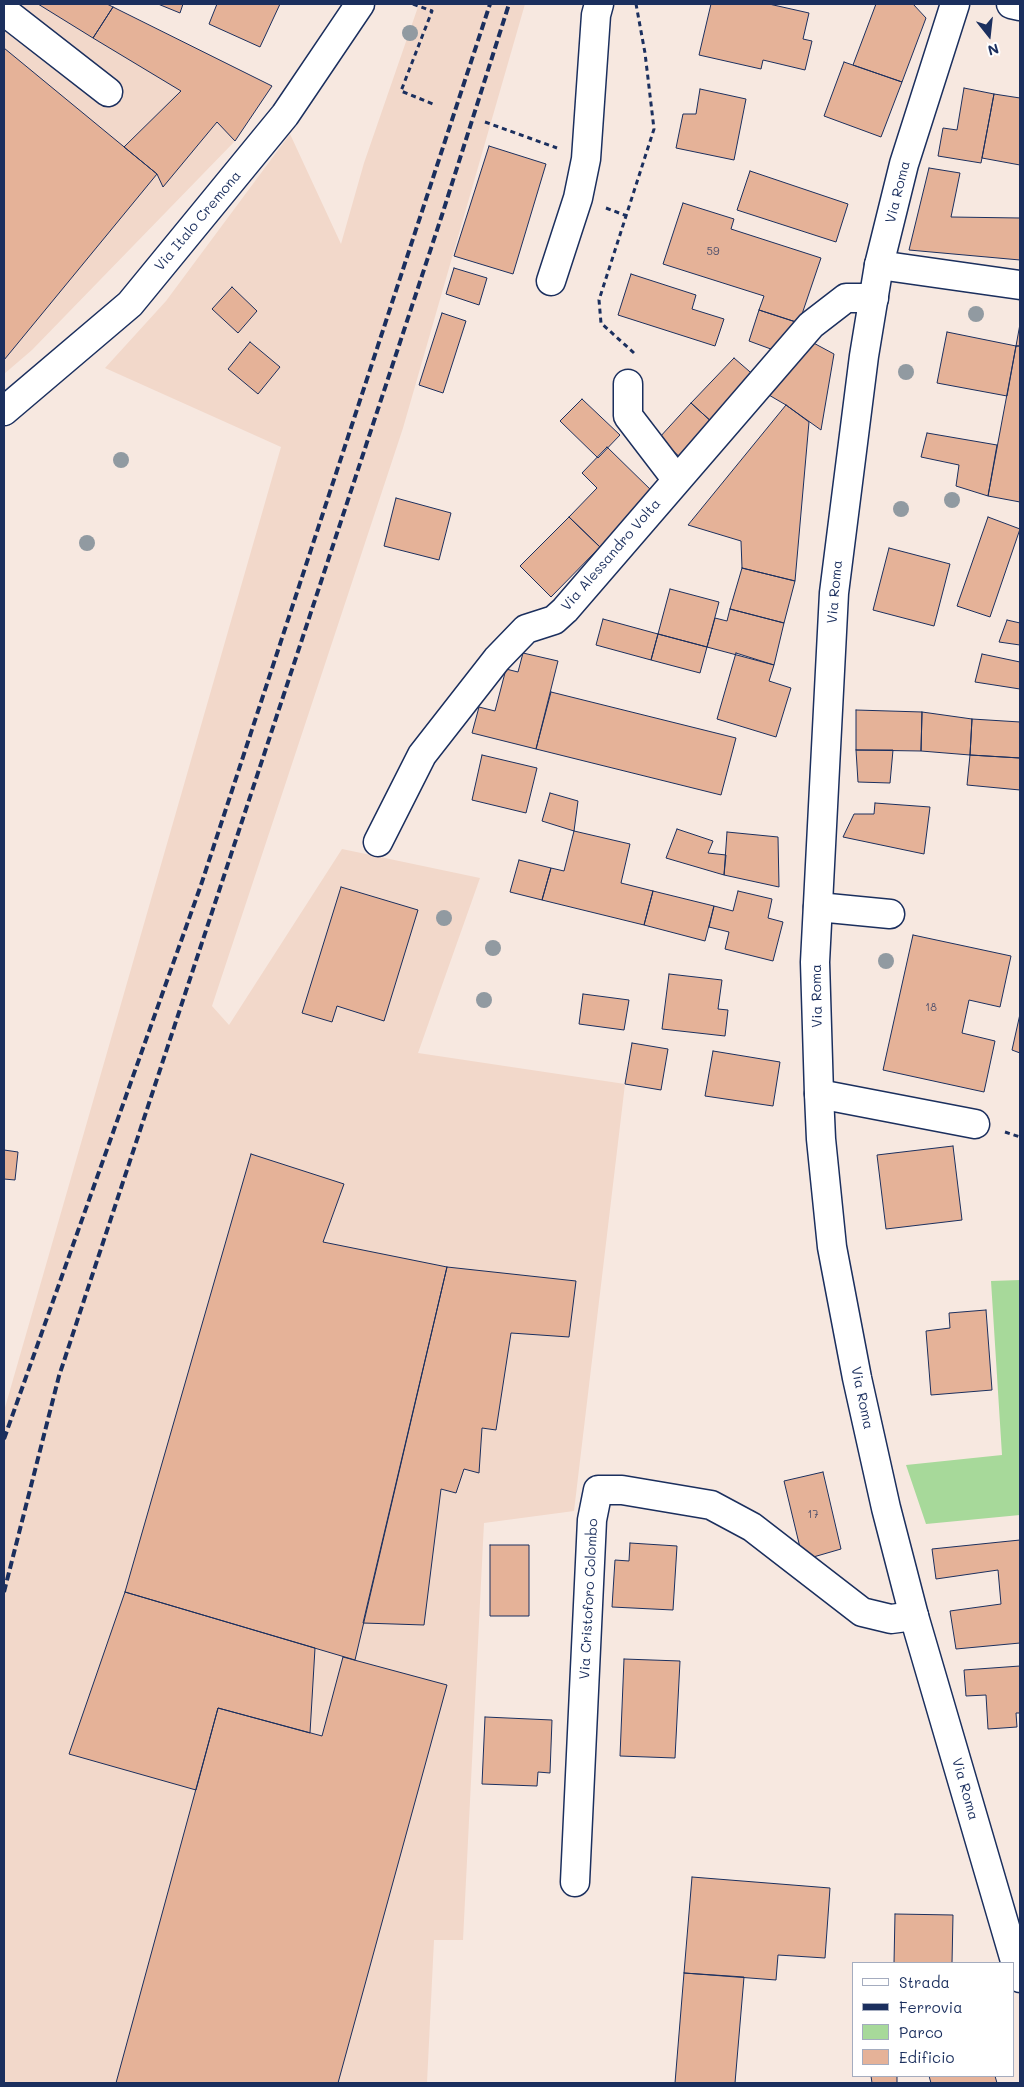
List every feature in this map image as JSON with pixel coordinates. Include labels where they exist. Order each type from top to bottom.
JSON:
[{"type":"street","name":"Via Italo Cremona","points":[[4,411],[130,304],[286,115],[360,4]]},
{"type":"street","points":[[551,281],[578,198],[586,158],[596,15],[599,4]]},
{"type":"street","name":"Via Roma","points":[[955,4],[904,164],[879,265],[864,356],[834,592],[815,962],[819,1094],[832,1247],[857,1378],[886,1508],[914,1616],[1020,1978]]},
{"type":"street","points":[[1011,4],[1020,6]]},
{"type":"street","points":[[4,11],[108,92]]},
{"type":"street","points":[[879,265],[1020,285]]},
{"type":"street","name":"Via Alessandro Volta","points":[[378,842],[422,755],[497,659],[526,629],[554,620],[565,610],[811,325],[846,298],[874,298]]},
{"type":"street","points":[[628,384],[628,416],[677,480]]},
{"type":"street","points":[[818,907],[890,914]]},
{"type":"street","points":[[819,1094],[975,1124]]},
{"type":"street","name":"Via Cristoforo Colombo","points":[[575,1882],[592,1520],[598,1490],[622,1490],[711,1505],[752,1527],[862,1612],[891,1619],[914,1616]]},
{"type":"path","points":[[412,4],[432,12],[401,91],[433,104]]},
{"type":"path","points":[[628,384],[636,354],[601,323],[600,300],[654,129],[645,52],[636,4]]},
{"type":"path","points":[[485,122],[586,158]]},
{"type":"shaded area","points":[[4,4],[107,4],[272,86],[235,141],[32,350],[4,374]]},
{"type":"shaded area","points":[[419,4],[525,4],[403,428],[212,1006],[229,1025],[342,849],[480,878],[418,1053],[625,1084],[574,1511],[484,1523],[463,1940],[434,1940],[427,2083],[4,2083],[4,1411],[281,447],[105,368],[166,301],[290,134],[341,244],[364,163]]},
{"type":"green space","points":[[1020,1280],[1020,1515],[926,1524],[906,1465],[1002,1455],[991,1281]]},
{"type":"building","points":[[38,4],[107,4],[113,7],[93,38]]},
{"type":"building","points":[[158,4],[183,4],[180,13]]},
{"type":"building","points":[[217,4],[280,4],[260,47],[209,24]]},
{"type":"building","points":[[711,4],[769,4],[809,13],[803,39],[812,41],[805,70],[763,60],[761,69],[699,55]]},
{"type":"building","points":[[876,4],[913,4],[926,18],[902,82],[853,65]]},
{"type":"building","points":[[113,7],[272,86],[235,141],[217,122],[163,187],[157,174],[124,147],[181,91],[93,38]]},
{"type":"building","points":[[4,48],[157,174],[4,360]]},
{"type":"building","points":[[844,62],[902,82],[881,137],[824,116]]},
{"type":"building","points":[[964,88],[994,94],[981,163],[938,156],[943,128],[957,130]]},
{"type":"building","points":[[700,89],[746,99],[734,160],[676,148],[683,114],[696,114]]},
{"type":"building","points":[[994,94],[1020,98],[1020,165],[982,158]]},
{"type":"building","points":[[489,146],[546,164],[513,274],[454,256]]},
{"type":"building","points":[[929,168],[960,173],[951,217],[1020,218],[1020,260],[909,250]]},
{"type":"building","points":[[750,171],[848,204],[836,242],[737,210]]},
{"type":"building","points":[[683,203],[734,219],[731,229],[821,258],[799,323],[759,310],[764,296],[663,264]]},
{"type":"building","points":[[454,268],[487,278],[479,305],[446,294]]},
{"type":"building","points":[[631,274],[696,295],[692,309],[724,319],[715,346],[618,315]]},
{"type":"building","points":[[232,287],[257,311],[238,333],[212,309]]},
{"type":"building","points":[[759,310],[799,323],[779,352],[749,341]]},
{"type":"building","points":[[442,313],[466,321],[443,393],[419,385]]},
{"type":"building","points":[[1020,324],[1020,346],[1016,346]]},
{"type":"building","points":[[947,332],[1016,346],[1007,396],[937,383]]},
{"type":"building","points":[[808,340],[834,354],[821,430],[786,405],[762,391]]},
{"type":"building","points":[[250,342],[280,367],[258,394],[228,369]]},
{"type":"building","points":[[1016,346],[1020,346],[1020,502],[988,496]]},
{"type":"building","points":[[734,358],[757,378],[714,424],[691,403]]},
{"type":"building","points":[[582,399],[620,435],[598,458],[560,421]]},
{"type":"building","points":[[691,403],[714,424],[682,459],[659,438]]},
{"type":"building","points":[[786,405],[809,422],[795,581],[742,568],[741,541],[688,525]]},
{"type":"building","points":[[927,433],[997,445],[988,496],[956,486],[959,465],[921,457]]},
{"type":"building","points":[[607,447],[654,493],[600,547],[569,517],[597,488],[582,473]]},
{"type":"building","points":[[396,498],[451,513],[439,560],[384,546]]},
{"type":"building","points":[[569,517],[600,547],[551,597],[520,566]]},
{"type":"building","points":[[988,517],[1020,529],[990,617],[957,606]]},
{"type":"building","points":[[889,548],[950,564],[934,626],[873,610]]},
{"type":"building","points":[[742,568],[795,581],[784,623],[730,609]]},
{"type":"building","points":[[670,589],[719,602],[707,647],[658,634]]},
{"type":"building","points":[[730,609],[784,623],[774,665],[707,647],[715,618],[727,621]]},
{"type":"building","points":[[603,619],[658,634],[651,660],[596,645]]},
{"type":"building","points":[[1007,620],[1020,623],[1020,645],[999,642]]},
{"type":"building","points":[[658,634],[707,647],[700,673],[651,660]]},
{"type":"building","points":[[523,653],[558,661],[536,749],[472,733],[479,707],[495,711],[506,669],[518,672]]},
{"type":"building","points":[[736,653],[774,665],[769,681],[791,688],[776,737],[717,719]]},
{"type":"building","points":[[982,654],[1020,662],[1020,689],[975,682]]},
{"type":"building","points":[[551,692],[736,738],[721,795],[536,749]]},
{"type":"building","points":[[856,710],[922,712],[921,751],[856,750]]},
{"type":"building","points":[[922,712],[972,719],[970,755],[921,751]]},
{"type":"building","points":[[972,719],[1020,722],[1020,758],[970,755]]},
{"type":"building","points":[[856,750],[893,750],[890,783],[858,782]]},
{"type":"building","points":[[482,755],[537,768],[526,813],[472,800]]},
{"type":"building","points":[[970,755],[1020,758],[1020,790],[967,785]]},
{"type":"building","points":[[550,793],[578,801],[574,831],[542,821]]},
{"type":"building","points":[[875,803],[930,807],[924,854],[843,837],[854,814],[874,814]]},
{"type":"building","points":[[677,829],[713,841],[708,853],[726,855],[724,875],[666,858]]},
{"type":"building","points":[[574,831],[630,844],[621,883],[653,891],[644,925],[542,900],[551,868],[564,871]]},
{"type":"building","points":[[727,832],[778,837],[779,887],[724,875]]},
{"type":"building","points":[[519,860],[551,868],[542,900],[510,892]]},
{"type":"building","points":[[341,887],[418,910],[384,1021],[337,1006],[332,1022],[302,1013]]},
{"type":"building","points":[[653,891],[714,906],[705,941],[644,925]]},
{"type":"building","points":[[738,891],[772,899],[768,918],[783,922],[773,961],[725,949],[729,932],[709,927],[714,906],[733,911]]},
{"type":"building","points":[[913,935],[1011,956],[1000,1007],[969,1000],[962,1033],[995,1041],[984,1092],[883,1070]]},
{"type":"building","points":[[669,974],[722,980],[718,1009],[728,1010],[725,1036],[662,1029]]},
{"type":"building","points":[[583,994],[629,1000],[624,1030],[579,1024]]},
{"type":"building","points":[[1020,1014],[1020,1053],[1012,1050]]},
{"type":"building","points":[[632,1043],[668,1049],[661,1090],[625,1084]]},
{"type":"building","points":[[713,1051],[780,1062],[773,1106],[705,1096]]},
{"type":"building","points":[[953,1146],[962,1220],[886,1229],[877,1155]]},
{"type":"building","points":[[4,1150],[18,1152],[15,1180],[4,1179]]},
{"type":"building","points":[[251,1154],[344,1184],[323,1242],[447,1267],[355,1660],[125,1592]]},
{"type":"building","points":[[447,1267],[576,1281],[569,1337],[511,1333],[496,1430],[482,1428],[479,1473],[464,1469],[456,1493],[441,1489],[424,1625],[363,1623]]},
{"type":"building","points":[[986,1310],[992,1390],[931,1395],[926,1331],[950,1328],[949,1313]]},
{"type":"building","points":[[823,1472],[841,1549],[803,1560],[784,1481]]},
{"type":"building","points":[[1020,1540],[1020,1643],[956,1649],[950,1611],[1001,1604],[998,1570],[936,1579],[932,1549]]},
{"type":"building","points":[[630,1543],[677,1546],[673,1610],[612,1607],[615,1560],[629,1561]]},
{"type":"building","points":[[490,1545],[529,1545],[529,1616],[490,1616]]},
{"type":"building","points":[[125,1592],[315,1648],[310,1733],[218,1708],[196,1790],[69,1754]]},
{"type":"building","points":[[343,1657],[447,1685],[338,2083],[116,2083],[218,1708],[322,1736]]},
{"type":"building","points":[[624,1659],[680,1661],[675,1758],[620,1756]]},
{"type":"building","points":[[1020,1666],[1020,1713],[1016,1713],[1017,1727],[988,1729],[986,1695],[966,1696],[964,1670]]},
{"type":"building","points":[[485,1717],[552,1720],[550,1773],[538,1772],[537,1786],[482,1784]]},
{"type":"building","points":[[692,1877],[830,1888],[825,1958],[778,1955],[776,1980],[684,1973]]},
{"type":"building","points":[[895,1914],[953,1915],[952,1962],[894,1962]]},
{"type":"building","points":[[684,1973],[744,1977],[735,2083],[675,2083]]},
{"type":"building","points":[[871,2077],[897,2077],[897,2083],[872,2083]]},
{"type":"building","points":[[929,2077],[995,2077],[997,2083],[931,2083]]},
{"type":"railway","points":[[4,1439],[201,885],[490,4]]},
{"type":"railway","points":[[4,1592],[59,1376],[442,215],[509,4]]}]
